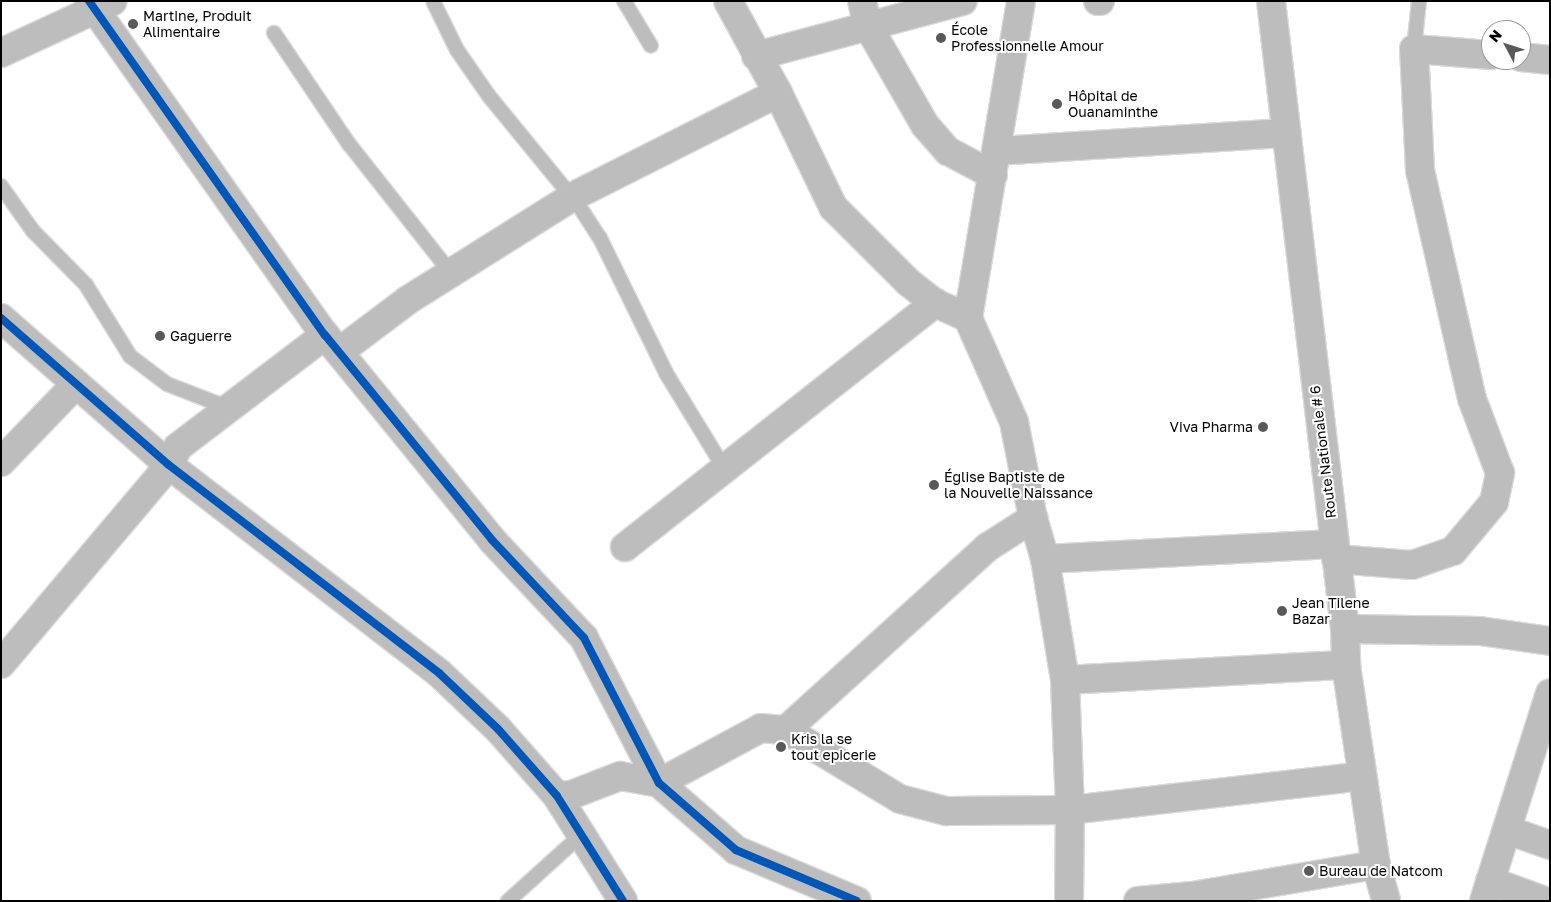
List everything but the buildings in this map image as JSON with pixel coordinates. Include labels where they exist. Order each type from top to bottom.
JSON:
[{"type":"street","points":[[728,1],[778,94],[833,206],[908,282],[934,303],[968,318]]},
{"type":"street","points":[[756,56],[864,14],[963,1]]},
{"type":"street","points":[[1021,1],[968,318],[1014,422],[1033,518],[1045,559],[1065,680],[1070,810],[1069,901]]},
{"type":"street","name":"Route Nationale # 6","points":[[1272,1],[1345,630],[1346,665],[1376,865],[1386,901]]},
{"type":"street","points":[[1,53],[99,4],[332,344],[492,540],[584,638],[659,783],[736,850],[854,899]]},
{"type":"street","points":[[864,14],[925,125],[948,151],[995,163],[1286,133]]},
{"type":"street","points":[[1045,559],[1335,551],[1412,564],[1453,551],[1494,502],[1500,473],[1472,399],[1420,170],[1414,49],[1481,54]]},
{"type":"street","points":[[1531,59],[1550,60]]},
{"type":"street","points":[[1,664],[169,465],[178,448],[229,408],[332,344],[408,300],[572,197],[778,94]]},
{"type":"street","points":[[626,546],[934,303]]},
{"type":"street","points":[[1,318],[169,465],[439,673],[498,729],[557,796],[623,901]]},
{"type":"street","points":[[1,462],[76,384]]},
{"type":"street","points":[[786,730],[988,547],[1033,518]]},
{"type":"street","points":[[1345,630],[1480,631],[1550,641]]},
{"type":"street","points":[[1065,680],[1346,665]]},
{"type":"street","points":[[1545,901],[1487,891],[1550,693]]},
{"type":"street","points":[[557,796],[571,795],[620,776],[659,783],[761,728],[786,730],[900,799],[946,811],[1070,810],[1362,776]]},
{"type":"street","points":[[1507,830],[1550,845]]},
{"type":"street","points":[[1138,901],[1192,896],[1376,865]]},
{"type":"lane","points":[[433,1],[457,50],[489,96],[572,197],[600,238],[666,373],[724,468]]},
{"type":"lane","points":[[624,1],[651,46]]},
{"type":"lane","points":[[1414,49],[1419,1]]},
{"type":"lane","points":[[274,33],[349,144],[451,273]]},
{"type":"lane","points":[[1,186],[33,231],[86,285],[130,356],[168,384],[229,408]]},
{"type":"lane","points":[[508,901],[581,834]]},
{"type":"cycle path","points":[[89,1],[325,335],[492,540],[584,638],[659,783],[736,850],[857,901]]},
{"type":"cycle path","points":[[1,318],[169,465],[439,673],[498,729],[557,796],[623,901]]},
{"type":"place","name":"Martine, Produit Alimentaire","points":[[133,24]]},
{"type":"place","name":"École Professionnelle Amour","points":[[941,38]]},
{"type":"place","name":"Hôpital de Ouanaminthe","points":[[1057,104]]},
{"type":"place","name":"Gaguerre","points":[[160,336]]},
{"type":"place","name":"Viva Pharma","points":[[1263,427]]},
{"type":"place","name":"Église Baptiste de la Nouvelle Naissance","points":[[934,485]]},
{"type":"place","name":"Jean Tilene Bazar","points":[[1282,611]]},
{"type":"place","name":"Kris la se tout epicerie","points":[[781,747]]},
{"type":"place","name":"Bureau de Natcom","points":[[1309,871]]}]
